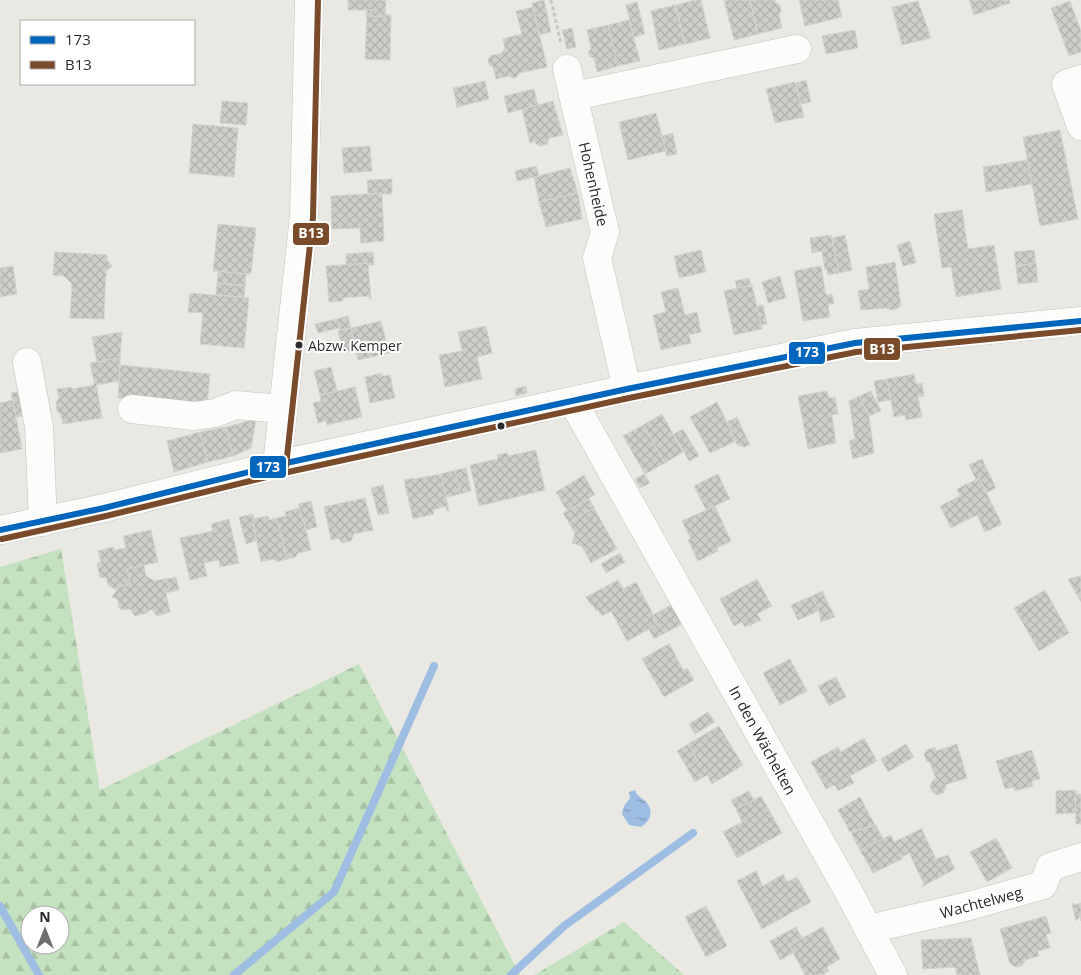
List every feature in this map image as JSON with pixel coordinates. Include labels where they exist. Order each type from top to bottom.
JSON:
[{"type":"street","points":[[277,465],[304,216],[310,0]]},
{"type":"street","points":[[574,96],[797,49]]},
{"type":"street","name":"Hohenheide","points":[[567,69],[605,232],[597,258],[627,388]]},
{"type":"street","points":[[1081,79],[1066,84],[1081,126]]},
{"type":"street","points":[[0,530],[104,508],[277,465],[573,402],[627,388],[855,343],[1081,321]]},
{"type":"street","points":[[27,362],[39,427],[43,522]]},
{"type":"street","name":"In den Wächelten","points":[[573,402],[869,929],[892,975]]},
{"type":"street","points":[[132,409],[194,416],[215,413],[236,404],[283,409]]},
{"type":"street","name":"Wachtelweg","points":[[869,929],[969,906],[1043,885],[1050,867],[1081,857]]},
{"type":"path","points":[[551,0],[567,69]]},
{"type":"green space","points":[[61,549],[100,790],[359,664],[520,975],[0,975],[0,567]]},
{"type":"green space","points":[[624,922],[684,975],[534,975]]},
{"type":"water","points":[[635,790],[648,805],[651,812],[647,822],[641,827],[629,825],[622,814],[624,806],[630,798],[629,792]]},
{"type":"building","points":[[348,0],[386,0],[385,17],[371,16],[372,10],[348,10]]},
{"type":"building","points":[[544,0],[551,32],[539,35],[532,3]]},
{"type":"building","points":[[701,0],[710,38],[685,44],[676,5]]},
{"type":"building","points":[[724,0],[750,0],[758,34],[734,40]]},
{"type":"building","points":[[750,0],[775,0],[780,5],[781,12],[779,15],[782,28],[758,34]]},
{"type":"building","points":[[799,0],[838,0],[842,17],[805,26]]},
{"type":"building","points":[[969,0],[1009,0],[1010,3],[974,15]]},
{"type":"building","points":[[918,1],[931,38],[902,45],[892,7]]},
{"type":"building","points":[[1070,1],[1081,31],[1081,52],[1069,56],[1051,8]]},
{"type":"building","points":[[637,2],[645,34],[634,37],[626,5]]},
{"type":"building","points":[[675,5],[685,44],[659,50],[651,11]]},
{"type":"building","points":[[533,7],[547,67],[520,73],[517,77],[513,78],[509,76],[496,79],[493,67],[489,64],[490,56],[502,53],[505,48],[503,39],[522,34],[516,11]]},
{"type":"building","points":[[367,10],[372,10],[371,16],[385,17],[385,15],[391,15],[390,60],[365,59]]},
{"type":"building","points":[[629,20],[640,61],[618,66],[608,25]]},
{"type":"building","points":[[608,25],[618,66],[597,72],[594,58],[590,57],[588,52],[591,49],[587,30]]},
{"type":"building","points":[[572,28],[576,47],[567,49],[562,30]]},
{"type":"building","points":[[855,30],[858,48],[826,54],[822,36]]},
{"type":"building","points":[[806,80],[811,102],[801,104],[796,83]]},
{"type":"building","points":[[485,81],[489,99],[457,107],[453,88]]},
{"type":"building","points":[[795,82],[804,117],[775,123],[766,89]]},
{"type":"building","points":[[534,89],[538,105],[508,113],[504,96]]},
{"type":"building","points":[[222,101],[248,103],[246,125],[220,123]]},
{"type":"building","points":[[553,101],[563,135],[549,138],[547,144],[540,146],[535,141],[530,143],[522,109]]},
{"type":"building","points":[[656,113],[666,151],[628,160],[619,122]]},
{"type":"building","points":[[193,124],[238,128],[234,177],[189,173]]},
{"type":"building","points":[[1060,130],[1078,219],[1040,226],[1023,137]]},
{"type":"building","points":[[673,133],[677,154],[667,156],[662,136]]},
{"type":"building","points":[[370,146],[372,171],[344,173],[342,148]]},
{"type":"building","points":[[1027,160],[1032,184],[986,192],[983,167]]},
{"type":"building","points":[[536,166],[539,176],[517,181],[515,171]]},
{"type":"building","points":[[570,168],[578,193],[539,202],[534,177]]},
{"type":"building","points":[[392,179],[392,194],[368,194],[367,180]]},
{"type":"building","points":[[382,193],[384,241],[361,243],[360,228],[332,229],[331,196]]},
{"type":"building","points":[[578,193],[582,219],[546,227],[539,202]]},
{"type":"building","points":[[962,210],[968,249],[994,245],[1001,289],[956,297],[951,267],[942,268],[934,214]]},
{"type":"building","points":[[218,224],[256,228],[251,274],[213,271]]},
{"type":"building","points":[[831,235],[839,273],[828,275],[827,269],[825,270],[822,251],[812,253],[810,238]]},
{"type":"building","points":[[845,235],[852,270],[839,273],[832,238]]},
{"type":"building","points":[[910,241],[916,263],[903,266],[897,245]]},
{"type":"building","points":[[701,250],[706,272],[679,278],[674,256]]},
{"type":"building","points":[[1034,250],[1036,263],[1016,266],[1014,252]]},
{"type":"building","points":[[55,252],[107,255],[107,260],[112,266],[106,271],[104,319],[70,318],[72,284],[64,276],[53,275]]},
{"type":"building","points":[[373,252],[374,265],[368,265],[368,263],[346,265],[346,254]]},
{"type":"building","points":[[895,262],[901,306],[891,310],[887,308],[861,310],[858,291],[869,289],[866,267]]},
{"type":"building","points":[[368,263],[371,299],[369,299],[369,296],[342,298],[343,301],[329,302],[326,266]]},
{"type":"building","points":[[1036,263],[1038,282],[1018,284],[1016,266]]},
{"type":"building","points":[[13,266],[17,294],[0,297],[0,268]]},
{"type":"building","points":[[821,266],[826,295],[832,294],[834,303],[828,305],[830,317],[803,321],[794,271]]},
{"type":"building","points":[[218,271],[246,274],[245,286],[217,283]]},
{"type":"building","points":[[780,276],[786,298],[768,303],[762,282]]},
{"type":"building","points":[[749,278],[751,285],[737,288],[735,281]]},
{"type":"building","points":[[217,283],[245,286],[244,297],[216,295]]},
{"type":"building","points":[[752,285],[762,329],[734,335],[724,291]]},
{"type":"building","points":[[678,288],[685,315],[697,312],[701,332],[689,335],[691,343],[661,350],[653,315],[666,312],[661,292]]},
{"type":"building","points":[[190,293],[249,298],[244,348],[200,344],[203,313],[188,312]]},
{"type":"building","points":[[763,305],[767,324],[761,325],[757,306]]},
{"type":"building","points":[[348,316],[351,328],[340,330],[337,319]]},
{"type":"building","points":[[337,319],[339,328],[318,333],[315,324]]},
{"type":"building","points":[[381,321],[389,353],[358,360],[351,328]]},
{"type":"building","points":[[486,326],[492,353],[477,357],[482,379],[445,387],[439,355],[462,351],[458,332]]},
{"type":"building","points":[[351,328],[356,349],[343,352],[338,331]]},
{"type":"building","points":[[122,332],[120,358],[97,362],[92,337]]},
{"type":"building","points":[[120,358],[119,381],[97,385],[94,382],[90,363]]},
{"type":"building","points":[[120,365],[210,374],[207,406],[118,398]]},
{"type":"building","points":[[331,367],[337,391],[320,395],[314,371]]},
{"type":"building","points":[[382,373],[382,376],[390,375],[395,398],[370,403],[365,377]]},
{"type":"building","points":[[914,374],[916,384],[922,383],[924,396],[918,397],[922,417],[906,420],[905,415],[894,417],[887,379]]},
{"type":"building","points":[[887,379],[891,400],[878,402],[874,381]]},
{"type":"building","points":[[94,382],[96,382],[102,418],[63,424],[61,415],[57,411],[56,403],[59,398],[57,389],[71,387],[72,389],[94,385]]},
{"type":"building","points":[[526,386],[527,393],[516,396],[515,389]]},
{"type":"building","points":[[355,387],[362,417],[327,425],[326,421],[318,423],[313,403],[321,401],[320,395]]},
{"type":"building","points":[[25,391],[29,415],[16,417],[11,393]]},
{"type":"building","points":[[827,391],[829,398],[835,397],[838,414],[832,415],[836,443],[808,449],[798,396]]},
{"type":"building","points":[[871,391],[881,411],[869,416],[859,396]]},
{"type":"building","points":[[859,396],[869,416],[874,453],[853,459],[849,441],[855,439],[849,401]]},
{"type":"building","points":[[13,400],[22,449],[0,453],[0,403]]},
{"type":"building","points":[[717,402],[736,441],[710,453],[690,417]]},
{"type":"building","points":[[662,414],[683,452],[665,463],[643,425]]},
{"type":"building","points":[[737,417],[750,445],[744,447],[737,445],[727,422]]},
{"type":"building","points":[[256,419],[251,448],[233,456],[226,427]]},
{"type":"building","points":[[643,425],[665,463],[645,474],[623,436]]},
{"type":"building","points":[[226,427],[233,456],[208,462],[200,432]]},
{"type":"building","points":[[683,429],[699,456],[689,461],[674,434]]},
{"type":"building","points":[[200,432],[208,462],[174,472],[167,441]]},
{"type":"building","points":[[536,450],[545,490],[479,506],[470,465],[498,459],[497,455],[507,453],[508,456]]},
{"type":"building","points":[[982,459],[996,488],[986,493],[979,478],[976,480],[969,465]]},
{"type":"building","points":[[466,468],[471,491],[460,494],[455,470]]},
{"type":"building","points":[[455,470],[460,494],[446,497],[441,474]]},
{"type":"building","points":[[441,474],[449,511],[447,511],[446,506],[433,510],[434,514],[413,519],[404,480]]},
{"type":"building","points":[[644,474],[650,483],[640,488],[635,479]]},
{"type":"building","points":[[718,474],[730,499],[706,510],[694,486]]},
{"type":"building","points":[[584,475],[595,495],[567,511],[556,492]]},
{"type":"building","points":[[979,478],[1002,524],[985,532],[977,515],[951,528],[940,506],[960,496],[957,489]]},
{"type":"building","points":[[383,485],[389,513],[378,515],[371,488]]},
{"type":"building","points":[[365,498],[373,530],[354,534],[351,541],[342,543],[338,538],[331,540],[324,507]]},
{"type":"building","points":[[589,499],[594,508],[569,523],[563,513]]},
{"type":"building","points":[[311,501],[317,527],[306,530],[298,504]]},
{"type":"building","points":[[715,506],[731,541],[717,548],[718,551],[698,561],[688,540],[691,539],[682,521]]},
{"type":"building","points":[[299,508],[311,550],[298,553],[296,557],[287,559],[277,518],[286,516],[285,512]]},
{"type":"building","points":[[594,508],[617,549],[591,563],[582,546],[572,543],[575,534],[569,523]]},
{"type":"building","points":[[253,514],[256,541],[246,544],[239,517]]},
{"type":"building","points":[[268,516],[269,520],[277,518],[287,559],[277,562],[273,559],[261,562],[252,519]]},
{"type":"building","points":[[229,519],[239,563],[220,567],[219,560],[204,563],[207,576],[190,580],[180,538],[213,531],[211,524]]},
{"type":"building","points":[[151,530],[158,562],[127,569],[130,580],[126,585],[114,589],[108,585],[106,577],[100,578],[97,563],[101,562],[98,551],[113,547],[114,550],[126,548],[123,536]]},
{"type":"building","points":[[620,553],[625,562],[606,573],[601,564]]},
{"type":"building","points":[[144,565],[146,576],[155,581],[167,578],[170,592],[166,593],[170,612],[157,616],[151,609],[147,613],[135,616],[130,609],[123,610],[119,608],[118,600],[112,597],[116,591],[115,588],[126,585],[130,580],[127,569]]},
{"type":"building","points":[[1081,576],[1081,602],[1068,579]]},
{"type":"building","points":[[176,577],[179,590],[170,592],[167,579]]},
{"type":"building","points":[[757,579],[772,606],[757,614],[761,620],[745,627],[742,622],[734,626],[720,599]]},
{"type":"building","points":[[618,580],[623,589],[636,582],[657,625],[627,641],[611,611],[602,616],[586,597]]},
{"type":"building","points":[[1045,590],[1069,633],[1039,651],[1014,608]]},
{"type":"building","points":[[822,591],[835,617],[821,622],[819,611],[812,596]]},
{"type":"building","points":[[812,596],[819,611],[798,620],[791,605]]},
{"type":"building","points":[[671,605],[682,624],[654,639],[649,629],[657,625],[653,615]]},
{"type":"building","points":[[670,643],[683,670],[687,668],[694,680],[664,697],[642,659]]},
{"type":"building","points":[[790,659],[807,691],[780,705],[763,673]]},
{"type":"building","points":[[836,677],[846,697],[829,706],[818,686]]},
{"type":"building","points":[[708,712],[715,722],[695,734],[689,724]]},
{"type":"building","points":[[719,726],[743,765],[712,784],[707,775],[695,782],[687,768],[698,761],[688,744]]},
{"type":"building","points":[[864,738],[877,761],[850,776],[854,783],[838,791],[835,785],[826,789],[811,762],[838,747],[841,752]]},
{"type":"building","points":[[688,744],[698,761],[687,768],[677,751]]},
{"type":"building","points":[[906,744],[914,757],[888,772],[881,759]]},
{"type":"building","points":[[957,744],[967,778],[945,785],[943,793],[937,795],[932,792],[930,786],[933,780],[936,779],[930,762],[927,762],[924,754],[927,750],[935,747],[936,751]]},
{"type":"building","points":[[1032,750],[1040,779],[1032,781],[1033,786],[1015,791],[1014,787],[1005,789],[996,761]]},
{"type":"building","points":[[1076,790],[1075,813],[1056,814],[1056,791]]},
{"type":"building","points":[[749,791],[754,800],[736,809],[731,800]]},
{"type":"building","points":[[1075,794],[1081,794],[1081,824],[1076,824]]},
{"type":"building","points":[[761,796],[782,833],[737,858],[723,832],[742,822],[736,809]]},
{"type":"building","points":[[860,797],[875,825],[850,832],[838,810]]},
{"type":"building","points":[[876,825],[883,839],[860,850],[851,833]]},
{"type":"building","points":[[923,828],[922,830],[936,859],[948,855],[955,869],[921,887],[924,884],[909,853],[902,857],[902,859],[873,873],[860,850],[891,835],[894,842]]},
{"type":"building","points":[[996,838],[1012,868],[987,882],[970,852]]},
{"type":"building","points":[[756,871],[763,886],[783,874],[787,882],[797,877],[811,902],[762,929],[737,881]]},
{"type":"building","points":[[1074,903],[1074,905],[1081,903],[1081,921],[1080,917],[1076,921],[1072,904]]},
{"type":"building","points":[[706,906],[727,946],[706,957],[685,917]]},
{"type":"building","points":[[1046,916],[1051,933],[1046,934],[1050,948],[1038,951],[1039,956],[1025,960],[1022,966],[1016,967],[1010,964],[1000,929]]},
{"type":"building","points":[[796,927],[802,938],[789,945],[793,953],[780,960],[770,941]]},
{"type":"building","points":[[823,927],[840,959],[827,967],[829,971],[822,975],[805,975],[789,945]]},
{"type":"building","points":[[971,938],[980,975],[957,975],[955,967],[923,969],[921,940]]},
{"type":"waterway","points":[[234,975],[334,892],[434,666]]},
{"type":"waterway","points":[[511,975],[564,926],[693,833]]},
{"type":"waterway","points":[[0,906],[39,975]]},
{"type":"transit line","name":"B13","points":[[286,466],[313,217],[318,0]]},
{"type":"transit line","name":"173","points":[[0,530],[104,508],[277,465],[627,389],[855,343],[1081,321]]},
{"type":"transit line","name":"B13","points":[[2,539],[279,474],[629,398],[856,352],[1081,330]]},
{"type":"place","name":"Abzw. Kemper","points":[[299,345]]}]
